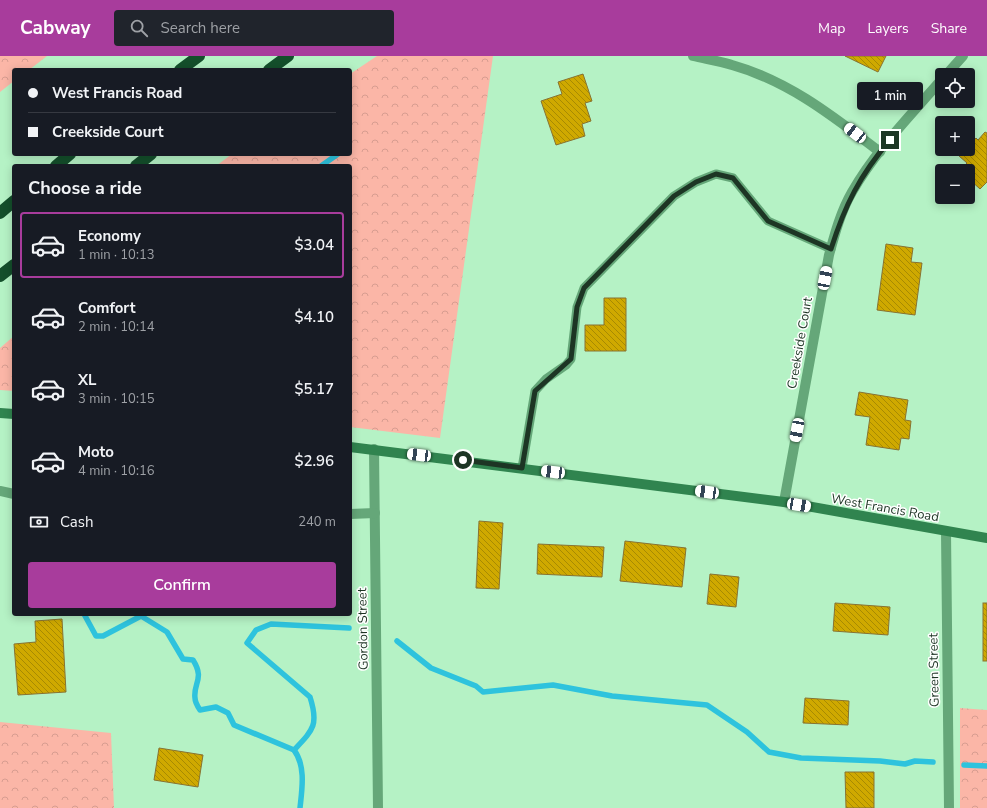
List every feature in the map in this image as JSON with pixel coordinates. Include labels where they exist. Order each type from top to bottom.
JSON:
[{"type":"highway","points":[[183,68],[199,56]]},
{"type":"highway","points":[[272,68],[288,56]]},
{"type":"highway","points":[[58,164],[68,156]]},
{"type":"highway","points":[[138,164],[148,156]]},
{"type":"highway","points":[[0,213],[12,203]]},
{"type":"highway","points":[[0,276],[12,267]]},
{"type":"street","points":[[693,56],[732,65],[773,80],[803,96],[831,114],[880,152]]},
{"type":"street","points":[[952,68],[963,56]]},
{"type":"street","name":"Creekside Court","points":[[784,502],[831,249],[840,218],[852,192],[880,152],[935,87]]},
{"type":"street","points":[[0,413],[12,414]]},
{"type":"street","name":"West Francis Road","points":[[352,447],[784,502],[946,532],[987,538]]},
{"type":"street","name":"Gordon Street","points":[[374,449],[378,808]]},
{"type":"street","points":[[0,491],[12,494]]},
{"type":"street","points":[[352,514],[375,513]]},
{"type":"street","name":"Green Street","points":[[946,532],[949,808]]},
{"type":"lane","points":[[522,468],[535,391],[571,359],[577,307],[584,288],[674,196],[696,182],[716,174],[733,178],[768,221],[831,249]]},
{"type":"green space","points":[[0,56],[47,56],[32,68],[12,68],[12,83],[0,92]]},
{"type":"green space","points":[[377,56],[493,56],[440,438],[352,427],[352,164],[219,164],[229,156],[352,156],[352,73]]},
{"type":"green space","points":[[12,338],[12,391],[0,390],[0,348]]},
{"type":"green space","points":[[960,708],[987,710],[987,808],[960,808]]},
{"type":"green space","points":[[0,722],[111,733],[114,808],[0,808]]},
{"type":"building","points":[[845,56],[886,56],[878,72]]},
{"type":"building","points":[[583,74],[592,101],[585,103],[591,121],[582,124],[585,136],[556,145],[541,101],[562,94],[558,82]]},
{"type":"building","points":[[985,132],[987,133],[987,182],[980,189],[975,184],[975,164],[966,164],[967,163],[959,156],[975,156],[975,139],[976,138],[978,140]]},
{"type":"building","points":[[886,244],[913,248],[911,262],[922,263],[915,315],[877,310]]},
{"type":"building","points":[[604,298],[626,298],[626,351],[585,351],[585,325],[604,325]]},
{"type":"building","points":[[859,392],[908,400],[905,420],[911,421],[909,439],[901,438],[899,450],[866,445],[870,417],[855,415]]},
{"type":"building","points":[[479,521],[503,523],[499,589],[476,588]]},
{"type":"building","points":[[625,541],[686,548],[682,587],[620,581]]},
{"type":"building","points":[[538,544],[604,547],[602,577],[537,574]]},
{"type":"building","points":[[710,574],[739,577],[736,607],[707,604]]},
{"type":"building","points":[[835,603],[890,607],[888,635],[833,631]]},
{"type":"building","points":[[983,603],[987,603],[987,661],[983,661]]},
{"type":"building","points":[[62,619],[66,692],[18,695],[14,644],[36,642],[35,621]]},
{"type":"building","points":[[805,698],[849,701],[848,725],[803,723]]},
{"type":"building","points":[[159,748],[203,755],[198,787],[154,780]]},
{"type":"building","points":[[845,772],[874,772],[874,808],[846,808]]},
{"type":"waterway","points":[[324,164],[335,156]]},
{"type":"waterway","points":[[85,616],[96,636],[103,636],[141,616]]},
{"type":"waterway","points":[[141,616],[167,632],[183,659],[193,660],[198,672],[195,698],[200,710],[216,707],[228,713],[234,725],[294,750],[298,756],[302,770],[300,808]]},
{"type":"waterway","points":[[294,750],[310,732],[314,721],[313,706],[310,697],[247,643],[256,630],[271,624],[349,628]]},
{"type":"waterway","points":[[397,641],[431,668],[476,686],[483,692],[553,685],[612,696],[707,705],[747,732],[769,752],[801,758],[880,761],[905,764],[915,761],[933,762]]},
{"type":"waterway","points":[[964,765],[987,766]]},
{"type":"route","points":[[463,460],[522,468],[535,391],[546,379],[566,365],[571,359],[577,307],[584,288],[674,196],[696,182],[716,174],[733,178],[768,221],[831,249],[840,218],[852,192],[890,140]]}]
